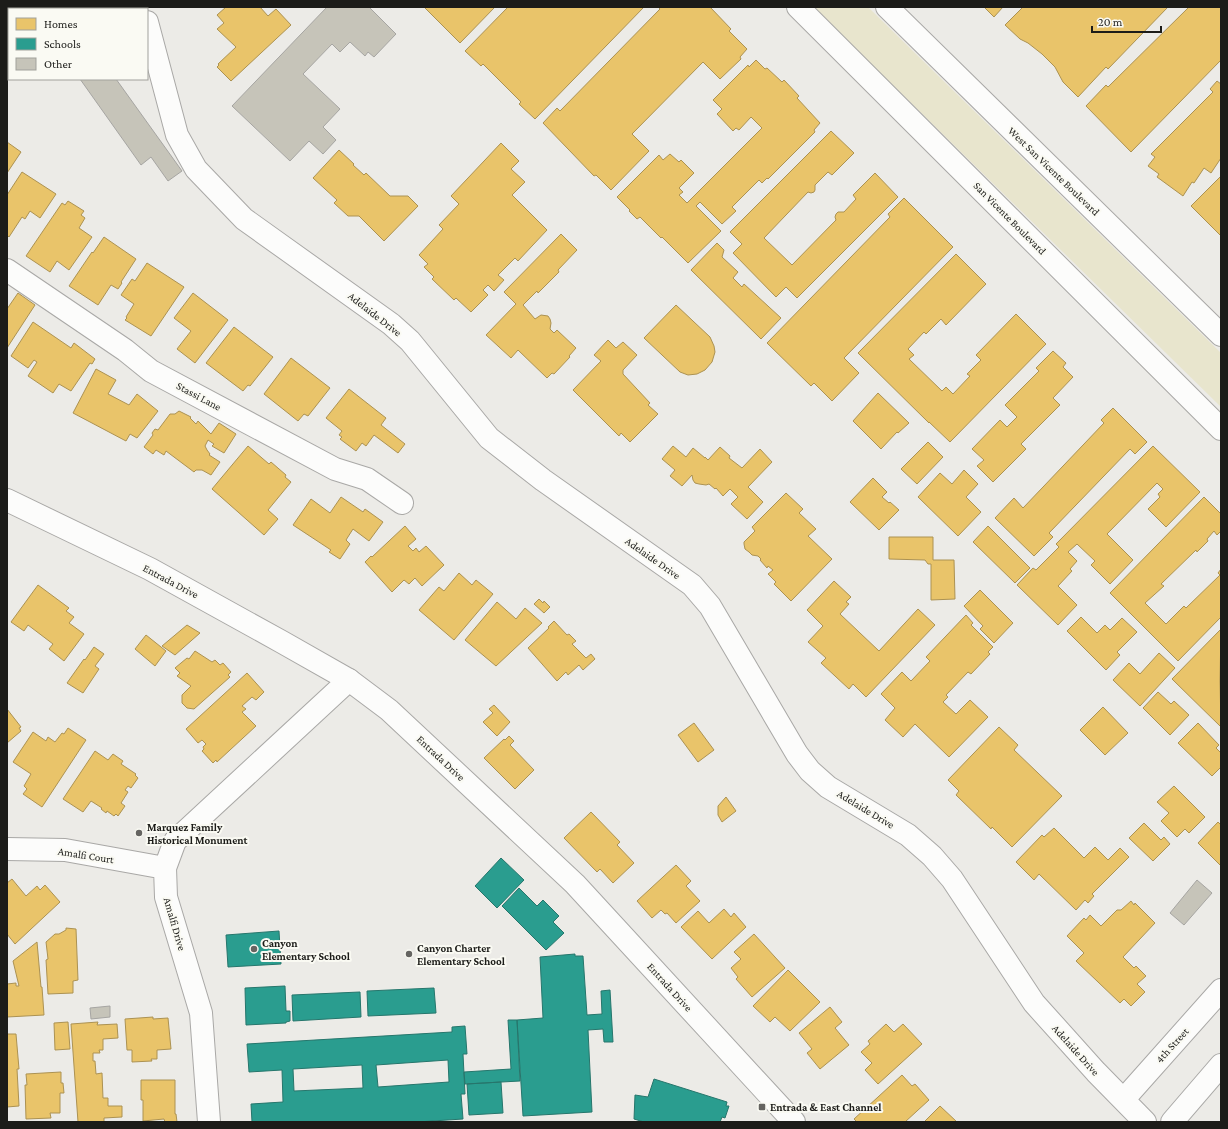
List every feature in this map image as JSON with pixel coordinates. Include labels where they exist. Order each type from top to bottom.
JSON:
[{"type":"street","name":"San Vicente Boulevard","points":[[798,7],[1221,429]]},
{"type":"street","name":"West San Vicente Boulevard","points":[[886,7],[1221,336]]},
{"type":"street","name":"Adelaide Drive","points":[[148,26],[177,135],[196,169],[244,219],[391,324],[410,342],[489,438],[543,480],[692,585],[710,606],[797,754],[810,771],[828,787],[908,835],[932,856],[952,879],[1034,1003],[1096,1072],[1145,1122]]},
{"type":"street","name":"Stassi Lane","points":[[7,270],[125,350],[151,371],[335,469],[367,479],[402,503]]},
{"type":"street","name":"Entrada Drive","points":[[7,500],[150,569],[349,680],[389,710],[575,884],[794,1122]]},
{"type":"street","name":"Amalfi Drive","points":[[209,1122],[201,1013],[166,897],[165,868],[175,841],[349,680]]},
{"type":"street","name":"Amalfi Court","points":[[7,849],[65,850],[165,868]]},
{"type":"street","name":"4th Street","points":[[1124,1100],[1221,990]]},
{"type":"street","points":[[1172,1122],[1221,1066]]},
{"type":"shaded area","points":[[813,7],[868,7],[1221,353],[1221,407]]},
{"type":"building: Homes","points":[[89,7],[90,8],[27,8]]},
{"type":"building: Homes","points":[[226,7],[260,7],[268,16],[276,9],[291,25],[231,81],[217,67],[219,65],[218,64],[236,47],[217,29],[224,23],[217,15]]},
{"type":"building: Homes","points":[[424,7],[495,7],[460,43]]},
{"type":"building: Homes","points":[[508,7],[644,7],[535,119],[519,104],[521,102],[483,64],[481,66],[465,51]]},
{"type":"building: Homes","points":[[658,7],[710,7],[731,29],[729,31],[747,49],[740,57],[741,59],[720,79],[703,62],[632,134],[649,151],[611,190],[596,175],[594,176],[543,123],[557,108],[560,111],[660,9]]},
{"type":"building: Homes","points":[[984,7],[1003,7],[994,17]]},
{"type":"building: Homes","points":[[1023,7],[1168,7],[1108,69],[1106,67],[1078,97],[1063,82],[1055,67],[1042,54],[1028,43],[1020,39],[1005,25]]},
{"type":"building: Homes","points":[[1189,7],[1221,7],[1221,60],[1131,152],[1086,106],[1106,85],[1108,87]]},
{"type":"building: Homes","points":[[756,60],[782,82],[784,80],[799,96],[797,98],[820,123],[814,130],[815,132],[768,179],[767,178],[762,183],[759,180],[732,207],[736,211],[722,224],[700,202],[696,206],[721,231],[688,263],[640,217],[637,219],[617,197],[659,155],[663,160],[670,154],[679,162],[681,160],[694,173],[679,188],[683,192],[679,195],[687,203],[762,128],[751,117],[739,130],[736,128],[733,131],[717,114],[722,109],[713,100],[748,65],[749,67]]},
{"type":"building: Homes","points":[[1217,81],[1221,84],[1221,158],[1211,173],[1204,168],[1183,196],[1157,177],[1159,174],[1148,166],[1155,157],[1151,154],[1213,92],[1210,89]]},
{"type":"building: Homes","points":[[831,131],[854,153],[832,175],[828,172],[815,185],[814,192],[808,192],[764,238],[792,265],[836,220],[836,214],[838,212],[844,212],[856,199],[853,195],[875,173],[898,197],[797,298],[786,287],[776,297],[733,253],[742,244],[730,232]]},
{"type":"building: Homes","points":[[7,142],[21,152],[7,173]]},
{"type":"building: Homes","points":[[501,143],[519,161],[511,169],[525,182],[512,195],[547,230],[518,261],[515,258],[498,275],[504,280],[494,291],[488,285],[483,290],[488,295],[471,312],[456,298],[454,300],[432,279],[434,277],[424,267],[428,264],[419,255],[443,229],[439,225],[459,204],[451,196]]},
{"type":"building: Homes","points":[[339,150],[364,175],[366,173],[390,196],[408,196],[418,206],[384,241],[359,216],[348,216],[334,203],[337,200],[313,178]]},
{"type":"building: Homes","points":[[22,172],[56,194],[40,218],[30,211],[25,219],[22,217],[9,237],[7,235],[7,195]]},
{"type":"building: Homes","points":[[1221,176],[1221,236],[1191,206]]},
{"type":"building: Homes","points":[[904,198],[953,247],[844,358],[859,373],[832,401],[814,383],[811,386],[767,343],[890,217],[888,214]]},
{"type":"building: Homes","points":[[68,201],[84,211],[81,215],[85,218],[79,228],[92,237],[69,270],[57,261],[50,272],[26,256],[62,203],[65,205]]},
{"type":"building: Homes","points":[[561,234],[577,250],[558,270],[559,272],[538,293],[537,291],[523,305],[535,319],[541,315],[548,316],[551,323],[550,329],[554,333],[557,330],[576,348],[569,356],[570,357],[554,374],[552,373],[547,378],[518,350],[511,358],[486,335],[516,304],[504,292]]},
{"type":"building: Homes","points":[[104,237],[136,259],[118,289],[111,285],[98,305],[69,286]]},
{"type":"building: Homes","points":[[717,243],[724,250],[722,257],[738,272],[733,278],[742,287],[744,284],[781,318],[761,339],[691,270]]},
{"type":"building: Homes","points":[[956,254],[986,284],[946,325],[941,319],[926,334],[924,332],[908,349],[914,355],[909,359],[942,391],[946,387],[953,394],[970,376],[967,374],[981,360],[976,355],[1016,314],[1046,344],[950,442],[858,353]]},
{"type":"building: Homes","points":[[147,263],[184,287],[151,336],[125,320],[134,304],[121,295],[132,279],[135,281]]},
{"type":"building: Homes","points":[[18,293],[35,305],[7,348],[7,309]]},
{"type":"building: Homes","points":[[193,293],[228,320],[195,363],[177,349],[191,331],[174,318]]},
{"type":"building: Homes","points":[[676,305],[710,337],[714,346],[715,352],[712,362],[705,370],[697,374],[688,375],[680,372],[644,338]]},
{"type":"building: Homes","points":[[33,322],[71,348],[74,343],[95,359],[92,364],[90,363],[71,391],[59,384],[53,393],[28,376],[37,362],[34,360],[28,368],[11,356]]},
{"type":"building: Homes","points":[[234,327],[273,357],[250,386],[248,385],[243,391],[206,363]]},
{"type":"building: Homes","points":[[608,340],[616,348],[623,342],[637,355],[623,370],[623,374],[650,403],[648,405],[658,414],[630,442],[621,433],[619,436],[573,390],[601,361],[594,355]]},
{"type":"building: Homes","points":[[1053,351],[1066,363],[1063,367],[1073,377],[1053,398],[1060,405],[1021,444],[1026,449],[993,482],[977,466],[984,460],[972,449],[1000,420],[1007,427],[1017,417],[1005,405],[1039,371],[1036,368]]},
{"type":"building: Homes","points":[[291,358],[330,388],[308,416],[304,414],[298,421],[264,394]]},
{"type":"building: Homes","points":[[96,369],[116,380],[108,394],[129,405],[137,394],[158,411],[137,438],[130,434],[126,441],[73,413]]},
{"type":"building: Homes","points":[[349,389],[386,418],[381,425],[405,444],[398,453],[374,435],[366,446],[362,443],[356,451],[340,439],[342,437],[339,435],[342,431],[326,418]]},
{"type":"building: Homes","points":[[878,393],[909,423],[898,433],[897,432],[881,449],[853,421]]},
{"type":"building: Homes","points":[[1113,408],[1147,442],[1135,454],[1130,449],[1049,533],[1053,537],[1034,556],[995,518],[1014,498],[1023,508],[1104,423],[1101,420]]},
{"type":"building: Homes","points":[[179,411],[191,417],[190,418],[196,424],[198,421],[211,434],[219,423],[236,434],[224,453],[212,446],[214,444],[208,440],[205,446],[210,454],[209,455],[220,462],[211,475],[202,470],[196,470],[194,472],[166,451],[164,455],[156,450],[153,454],[144,447],[153,435],[152,433],[155,429],[158,430],[170,414],[175,414]]},
{"type":"building: Homes","points":[[928,442],[943,457],[917,484],[901,469]]},
{"type":"building: Homes","points":[[248,446],[269,464],[271,462],[286,475],[285,477],[291,482],[268,510],[278,519],[264,535],[212,489]]},
{"type":"building: Homes","points":[[673,446],[686,457],[693,448],[708,460],[720,447],[730,456],[729,458],[742,468],[760,449],[772,462],[748,487],[763,502],[747,519],[731,504],[738,497],[730,489],[723,496],[716,488],[715,489],[709,484],[706,485],[695,483],[692,475],[682,486],[670,476],[675,470],[662,459]]},
{"type":"building: Homes","points":[[1153,446],[1200,492],[1166,527],[1148,509],[1160,497],[1158,494],[1163,489],[1157,483],[1107,534],[1133,560],[1110,584],[1091,565],[1095,561],[1077,544],[1068,552],[1077,561],[1070,569],[1072,571],[1058,586],[1077,605],[1058,625],[1017,585],[1033,568],[1036,570],[1059,547],[1056,544]]},
{"type":"building: Homes","points":[[964,470],[978,484],[966,497],[981,512],[958,536],[918,497],[940,473],[952,484]]},
{"type":"building: Homes","points":[[873,478],[887,492],[882,497],[899,510],[879,530],[850,502]]},
{"type":"building: Homes","points":[[786,493],[803,509],[799,513],[816,529],[808,536],[832,559],[791,601],[774,584],[776,582],[768,574],[773,570],[768,566],[767,568],[758,556],[752,555],[745,549],[744,544],[744,542],[755,531],[752,527]]},
{"type":"building: Homes","points":[[341,497],[363,512],[365,509],[383,522],[369,541],[353,529],[346,540],[350,544],[340,559],[329,552],[331,550],[293,525],[311,499],[330,513]]},
{"type":"building: Homes","points":[[1204,497],[1221,514],[1221,531],[1217,535],[1214,531],[1207,539],[1208,541],[1197,552],[1196,550],[1161,584],[1164,586],[1145,603],[1166,624],[1184,606],[1186,608],[1220,575],[1218,573],[1221,569],[1221,617],[1178,661],[1110,593]]},
{"type":"building: Homes","points":[[405,526],[416,539],[408,546],[413,551],[416,548],[419,552],[426,546],[444,565],[422,586],[415,578],[409,584],[404,580],[392,592],[365,562]]},
{"type":"building: Homes","points":[[988,526],[1030,568],[1015,583],[973,542]]},
{"type":"building: Homes","points":[[889,537],[933,537],[933,560],[954,560],[955,599],[931,600],[931,564],[928,564],[925,560],[889,559]]},
{"type":"building: Homes","points":[[459,573],[472,585],[476,580],[493,594],[454,640],[419,610],[439,587],[444,591]]},
{"type":"building: Homes","points":[[834,581],[851,597],[846,602],[849,604],[840,614],[879,651],[918,609],[935,625],[866,697],[853,684],[849,689],[821,663],[826,658],[808,642],[823,626],[807,610]]},
{"type":"building: Homes","points":[[38,585],[69,608],[66,611],[74,617],[69,623],[84,634],[64,661],[49,649],[53,644],[28,625],[24,631],[11,622]]},
{"type":"building: Homes","points":[[980,590],[1013,623],[994,643],[980,629],[983,626],[964,606]]},
{"type":"building: Homes","points":[[539,599],[543,603],[544,601],[550,607],[544,613],[534,604]]},
{"type":"building: Homes","points":[[497,602],[516,619],[525,608],[542,623],[496,666],[465,640]]},
{"type":"building: Homes","points":[[966,615],[973,623],[971,625],[993,647],[988,652],[990,654],[971,674],[968,672],[946,695],[948,697],[943,702],[956,714],[970,700],[988,717],[949,757],[915,724],[903,737],[885,720],[895,708],[881,694],[902,672],[911,681],[930,661],[926,657]]},
{"type":"building: Homes","points":[[1081,617],[1097,633],[1105,625],[1110,630],[1122,618],[1137,632],[1117,652],[1120,655],[1106,670],[1067,631]]},
{"type":"building: Homes","points":[[554,621],[567,635],[569,634],[576,641],[572,644],[586,658],[591,654],[595,659],[583,670],[579,665],[568,675],[566,672],[557,681],[528,648],[549,628],[548,627]]},
{"type":"building: Homes","points":[[187,625],[200,633],[175,655],[162,646]]},
{"type":"building: Homes","points":[[1221,629],[1220,681],[1221,727],[1172,679]]},
{"type":"building: Homes","points":[[146,635],[166,651],[155,666],[135,649]]},
{"type":"building: Homes","points":[[94,647],[104,654],[95,666],[99,669],[83,693],[67,683]]},
{"type":"building: Homes","points":[[195,651],[212,662],[215,660],[220,665],[223,663],[231,672],[228,675],[230,677],[194,709],[187,708],[182,703],[182,695],[191,686],[177,676],[180,673],[175,668],[187,658],[189,659]]},
{"type":"building: Homes","points":[[1159,653],[1175,668],[1140,706],[1113,680],[1129,663],[1140,674]]},
{"type":"building: Homes","points":[[247,673],[264,692],[256,700],[252,697],[242,706],[246,709],[242,712],[256,726],[217,762],[216,760],[213,763],[202,751],[206,744],[202,740],[198,743],[186,729]]},
{"type":"building: Homes","points":[[1158,692],[1171,704],[1174,701],[1189,715],[1170,735],[1143,708]]},
{"type":"building: Homes","points":[[494,705],[510,722],[497,736],[483,722],[493,713],[489,709]]},
{"type":"building: Homes","points":[[1103,707],[1128,733],[1105,755],[1080,730]]},
{"type":"building: Homes","points":[[7,709],[21,727],[19,728],[21,731],[7,743]]},
{"type":"building: Homes","points":[[694,723],[714,750],[698,762],[678,735]]},
{"type":"building: Homes","points":[[1198,723],[1219,745],[1216,748],[1221,753],[1221,767],[1212,776],[1178,743]]},
{"type":"building: Homes","points":[[999,727],[1018,745],[1014,750],[1062,796],[1012,847],[956,795],[959,791],[948,780]]},
{"type":"building: Homes","points":[[68,728],[86,740],[42,807],[23,794],[27,789],[24,786],[31,774],[13,762],[33,732],[46,741],[48,737],[55,742]]},
{"type":"building: Homes","points":[[509,736],[514,741],[510,745],[534,770],[515,789],[484,758]]},
{"type":"building: Homes","points":[[95,751],[108,760],[113,754],[123,761],[121,764],[136,774],[135,775],[138,778],[131,788],[128,786],[125,790],[128,792],[121,803],[125,806],[118,816],[116,814],[114,816],[107,811],[106,813],[101,809],[102,808],[91,801],[83,812],[63,799]]},
{"type":"building: Homes","points":[[1174,786],[1205,817],[1189,833],[1185,829],[1177,837],[1161,821],[1169,813],[1157,802]]},
{"type":"building: Homes","points":[[726,797],[736,811],[722,822],[718,815],[718,806]]},
{"type":"building: Homes","points":[[591,812],[620,842],[617,845],[634,863],[613,883],[600,869],[597,872],[564,838]]},
{"type":"building: Homes","points":[[1218,822],[1221,825],[1221,866],[1198,843]]},
{"type":"building: Homes","points":[[1144,823],[1161,840],[1164,837],[1170,844],[1153,861],[1129,838]]},
{"type":"building: Homes","points":[[1054,828],[1084,858],[1095,847],[1108,860],[1120,848],[1129,857],[1092,894],[1094,896],[1088,903],[1085,900],[1076,910],[1039,874],[1034,880],[1016,862],[1042,835],[1044,837]]},
{"type":"building: Homes","points":[[676,865],[691,881],[686,886],[700,901],[676,923],[667,913],[665,914],[661,910],[652,918],[637,901]]},
{"type":"building: Homes","points":[[12,879],[26,896],[37,886],[40,890],[45,885],[60,902],[15,944],[7,934],[7,883]]},
{"type":"building: Homes","points":[[1131,901],[1134,905],[1135,903],[1155,923],[1123,957],[1134,968],[1136,966],[1146,976],[1137,984],[1145,992],[1131,1006],[1124,999],[1120,1003],[1076,961],[1084,953],[1067,936],[1084,918],[1086,920],[1090,915],[1101,926],[1117,910],[1121,910]]},
{"type":"building: Homes","points":[[724,909],[731,917],[734,913],[746,927],[712,959],[681,927],[698,911],[709,923]]},
{"type":"building: Homes","points":[[66,928],[76,929],[78,980],[73,981],[73,993],[48,994],[46,960],[48,959],[46,942],[55,934],[59,934],[66,930]]},
{"type":"building: Homes","points":[[754,934],[785,968],[752,997],[736,979],[738,977],[731,968],[741,959],[734,952]]},
{"type":"building: Homes","points":[[37,942],[44,1015],[7,1017],[7,984],[16,983],[16,986],[19,986],[13,961]]},
{"type":"building: Homes","points":[[788,970],[820,1002],[790,1031],[775,1017],[770,1022],[753,1006]]},
{"type":"building: Homes","points":[[830,1007],[842,1022],[835,1028],[849,1045],[820,1069],[807,1053],[812,1049],[799,1033]]},
{"type":"building: Homes","points":[[153,1017],[153,1019],[168,1018],[171,1049],[157,1050],[157,1059],[151,1059],[152,1061],[132,1062],[132,1050],[127,1050],[125,1019]]},
{"type":"building: Homes","points":[[68,1022],[70,1049],[55,1050],[54,1023]]},
{"type":"building: Homes","points":[[98,1022],[97,1025],[117,1024],[118,1038],[103,1039],[103,1050],[99,1050],[100,1053],[93,1053],[93,1061],[95,1061],[96,1074],[102,1073],[103,1098],[108,1098],[108,1106],[122,1106],[122,1117],[104,1118],[104,1122],[78,1122],[71,1024]]},
{"type":"building: Homes","points":[[886,1024],[894,1032],[903,1024],[922,1044],[878,1084],[865,1070],[872,1063],[861,1052],[870,1044],[868,1041]]},
{"type":"building: Homes","points":[[7,1034],[16,1034],[19,1069],[17,1069],[19,1106],[7,1107]]},
{"type":"building: Homes","points":[[61,1072],[61,1083],[63,1083],[64,1093],[60,1093],[60,1113],[50,1113],[51,1118],[26,1119],[26,1074]]},
{"type":"building: Homes","points":[[902,1075],[912,1086],[915,1084],[929,1100],[905,1122],[857,1122],[854,1119]]},
{"type":"building: Homes","points":[[141,1080],[175,1080],[175,1114],[177,1122],[165,1122],[164,1119],[143,1121]]},
{"type":"building: Homes","points":[[940,1106],[957,1122],[924,1122]]},
{"type":"building: Schools","points":[[501,858],[524,880],[497,908],[475,886]]},
{"type":"building: Schools","points":[[519,888],[537,906],[543,900],[559,916],[553,922],[564,933],[546,950],[502,906]]},
{"type":"building: Schools","name":"Canyon Elementary School","points":[[279,931],[281,964],[228,967],[226,935]]},
{"type":"building: Schools","points":[[575,954],[575,956],[583,956],[587,1015],[602,1014],[601,991],[610,990],[613,1042],[604,1042],[603,1029],[588,1030],[592,1112],[523,1116],[517,1020],[543,1018],[540,957]]},
{"type":"building: Schools","points":[[285,986],[286,1011],[290,1011],[290,1021],[286,1023],[246,1025],[245,988]]},
{"type":"building: Schools","points":[[434,988],[436,1013],[368,1016],[367,991]]},
{"type":"building: Schools","points":[[360,992],[361,1017],[293,1021],[292,995]]},
{"type":"building: Schools","points":[[508,1020],[517,1020],[520,1081],[465,1084],[464,1072],[511,1069]]},
{"type":"building: Schools","points":[[465,1026],[467,1054],[463,1054],[465,1094],[461,1094],[463,1119],[417,1122],[252,1122],[251,1104],[283,1102],[282,1070],[249,1072],[247,1044],[452,1032],[452,1027]],"holes":[[[448,1060],[449,1082],[378,1087],[376,1065]],[[362,1065],[363,1088],[294,1091],[293,1069]]]},
{"type":"building: Schools","points":[[654,1079],[727,1102],[726,1106],[729,1106],[725,1118],[722,1117],[720,1122],[644,1122],[634,1119],[635,1095],[648,1097]]},
{"type":"building: Schools","points":[[501,1082],[503,1113],[469,1115],[467,1084]]},
{"type":"building: Other","points":[[327,7],[369,7],[396,34],[374,57],[368,52],[365,56],[350,42],[340,52],[332,44],[303,74],[340,109],[323,127],[336,140],[323,154],[309,141],[290,161],[232,106]]},
{"type":"building: Other","points":[[81,80],[117,80],[182,171],[168,181],[151,157],[141,165]]},
{"type":"building: Other","points":[[1197,880],[1212,893],[1184,925],[1170,913]]},
{"type":"building: Other","points":[[110,1006],[110,1017],[91,1019],[90,1008]]},
{"type":"place","name":"Marquez Family Historical Monument","points":[[139,833]]},
{"type":"place","name":"Canyon Elementary School","points":[[254,949]]},
{"type":"place","name":"Canyon Charter Elementary School","points":[[409,954]]},
{"type":"place","name":"Entrada & East Channel","points":[[762,1107]]}]
